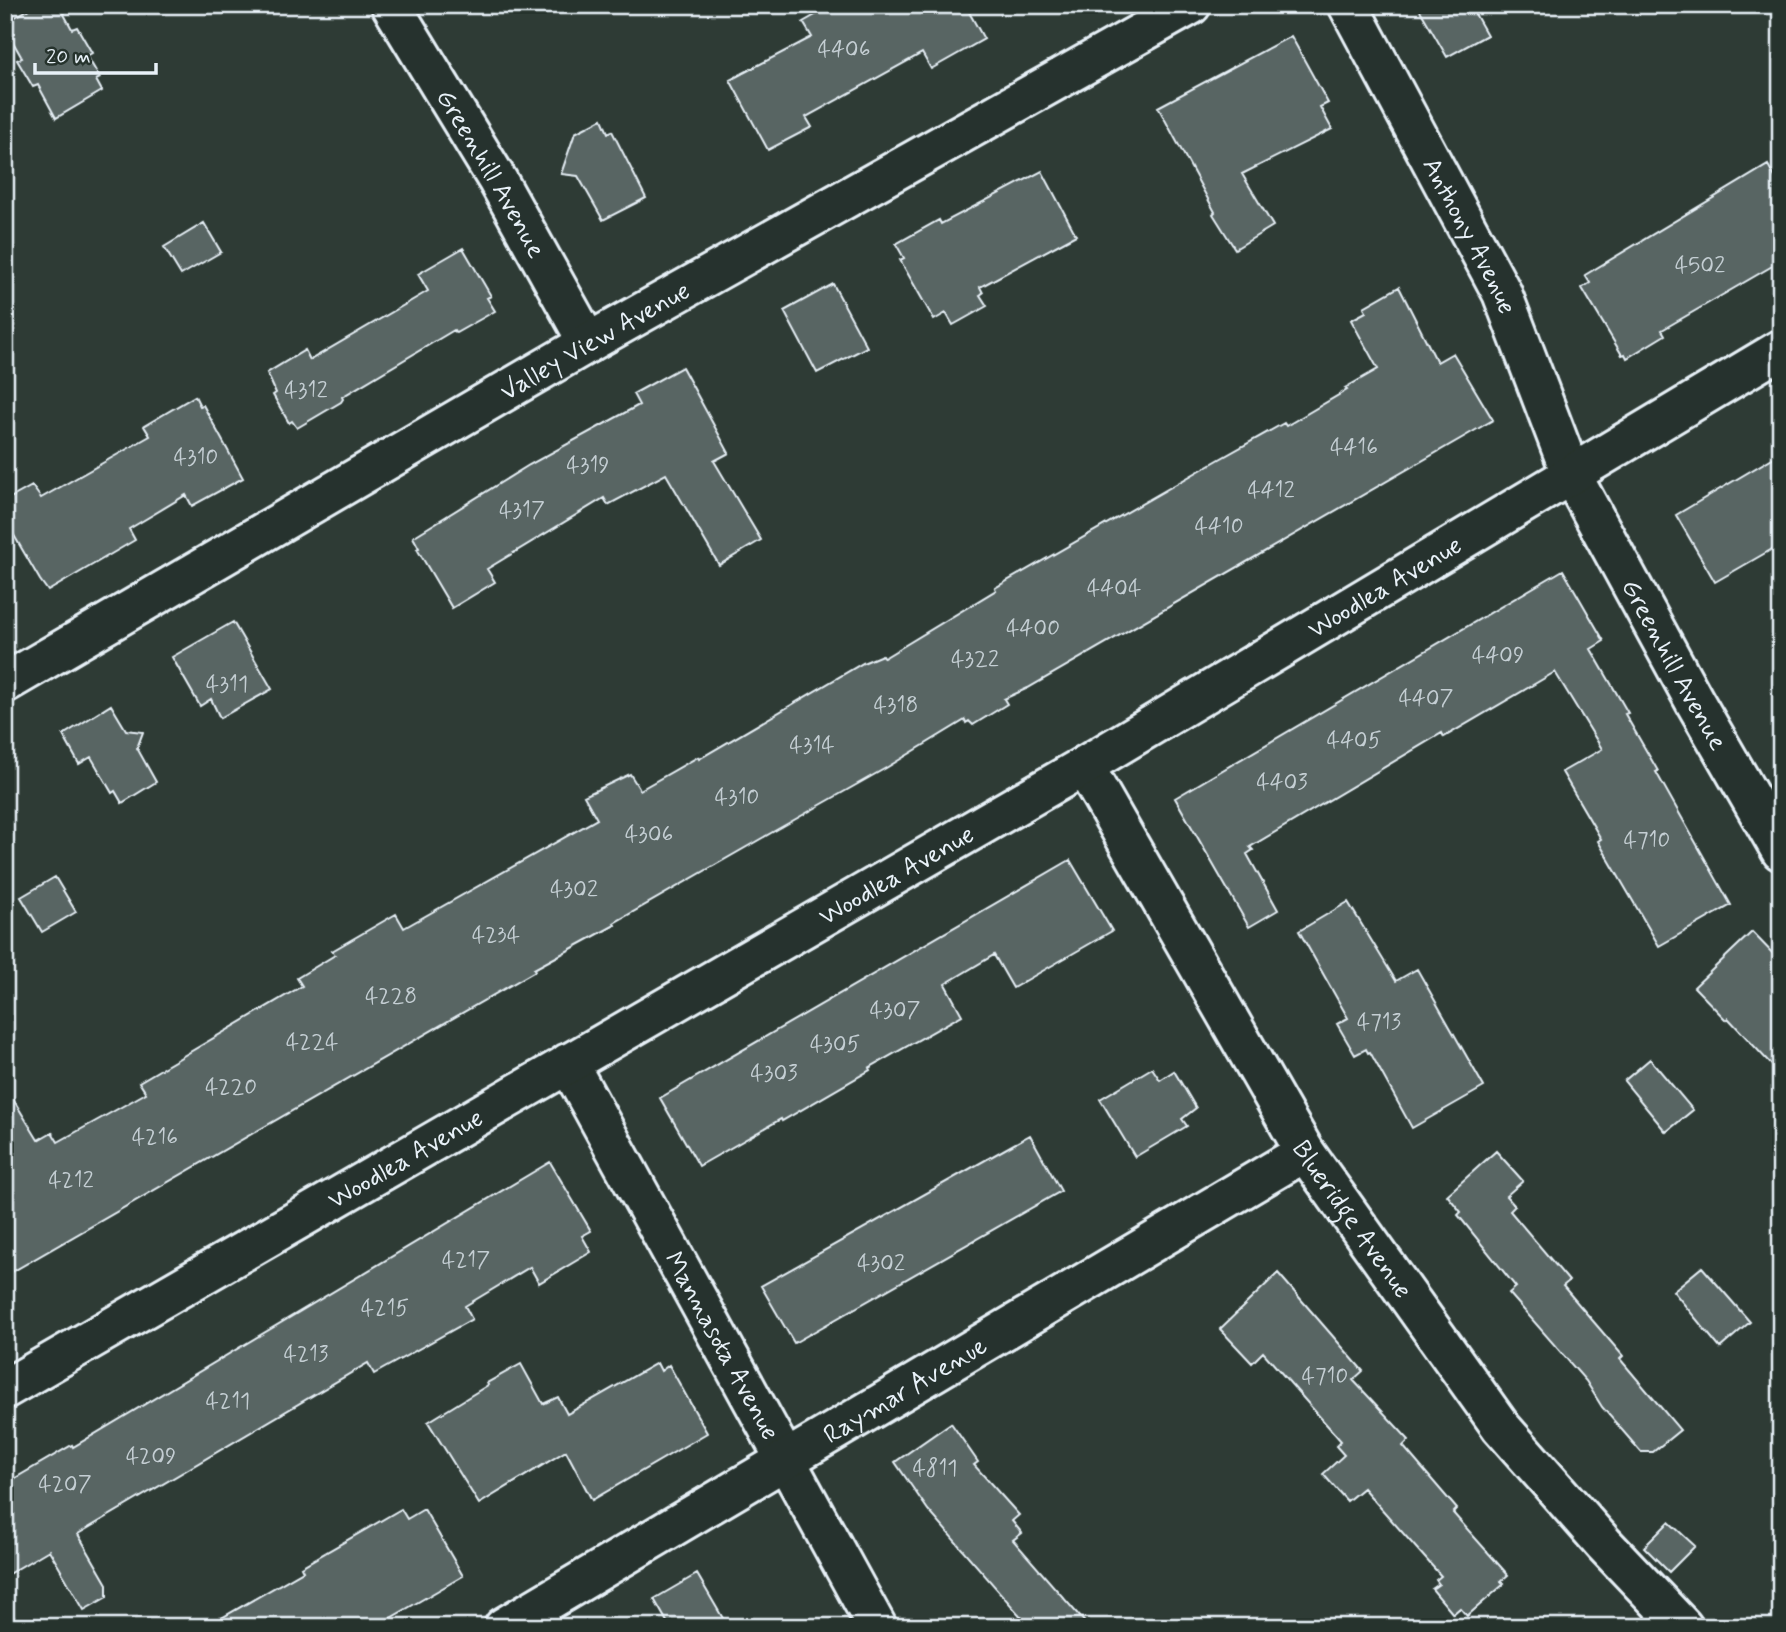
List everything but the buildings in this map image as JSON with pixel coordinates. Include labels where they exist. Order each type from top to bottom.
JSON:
[{"type":"street","name":"Greenhill Avenue","points":[[391,5],[498,181],[589,343]]},
{"type":"street","name":"Valley View Avenue","points":[[5,683],[589,343],[1191,5]]},
{"type":"street","name":"Anthony Avenue","points":[[1348,5],[1502,293],[1571,474]]},
{"type":"street","name":"Woodlea Avenue","points":[[5,1389],[1084,766],[1781,349]]},
{"type":"street","name":"Greenhill Avenue","points":[[1571,474],[1695,702],[1781,851]]},
{"type":"street","name":"Blueridge Avenue","points":[[1084,766],[1305,1152],[1501,1427],[1604,1544],[1683,1627]]},
{"type":"street","name":"Mannasota Avenue","points":[[568,1063],[787,1458],[877,1627]]},
{"type":"street","name":"Raymar Avenue","points":[[504,1627],[1305,1152]]}]
